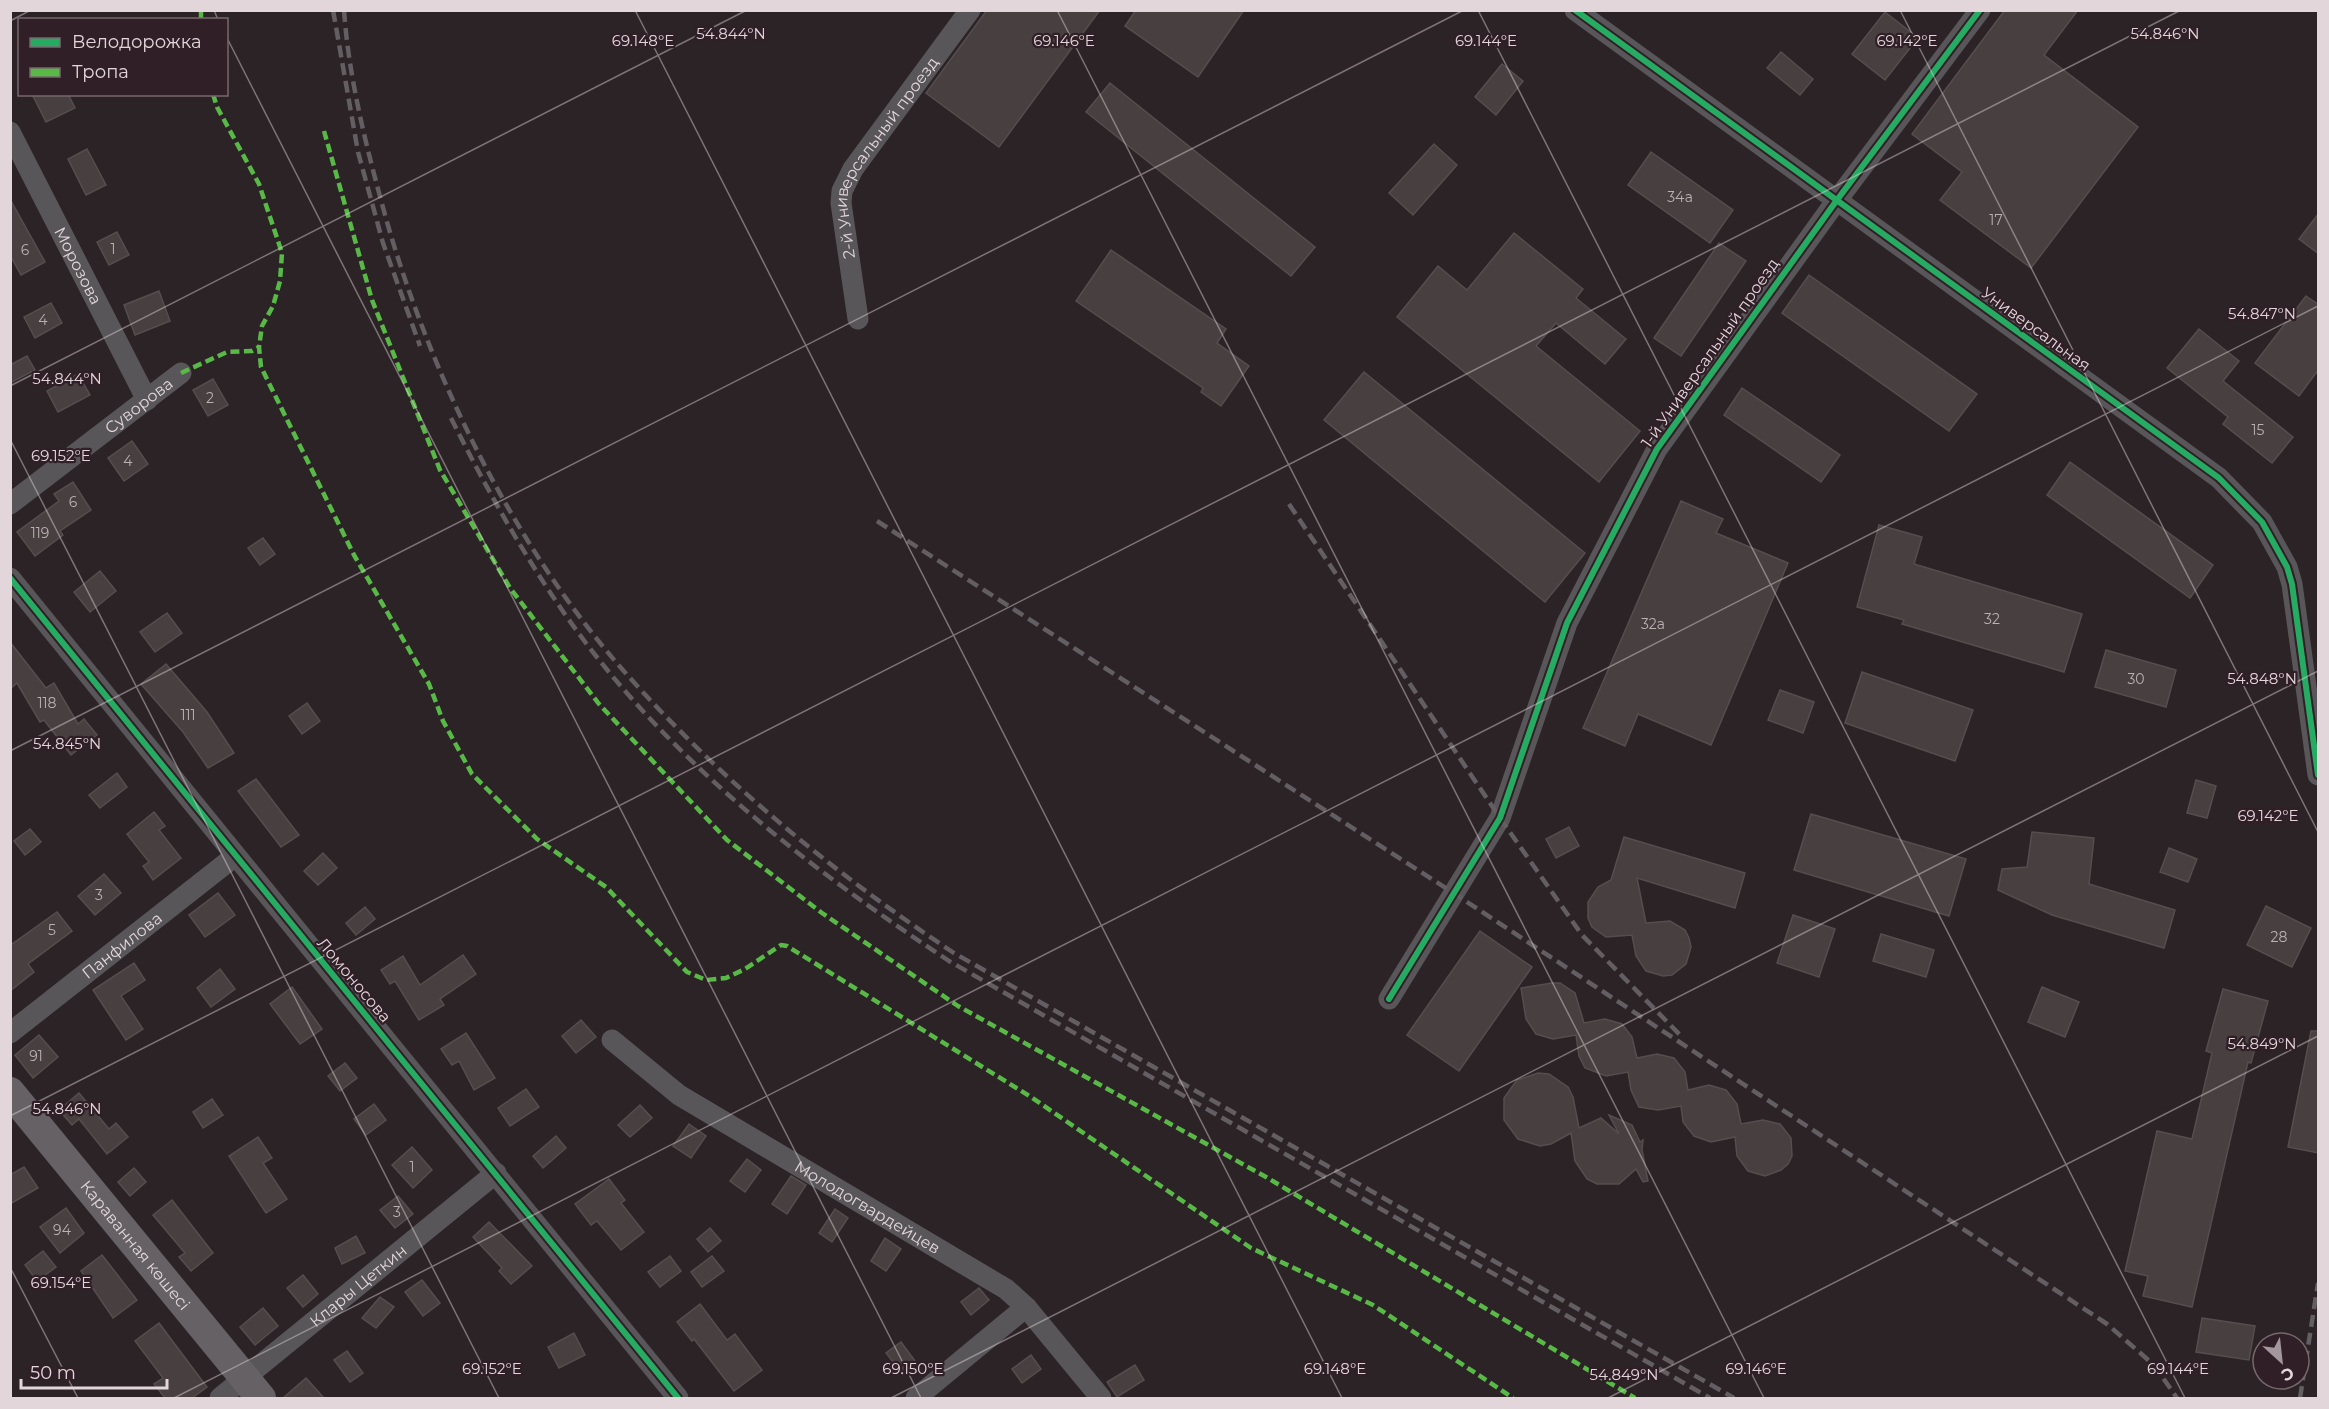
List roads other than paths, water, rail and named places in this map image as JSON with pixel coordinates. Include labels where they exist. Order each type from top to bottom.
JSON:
[{"type":"main road","name":"Караванная көшесі","points":[[10,1092],[253,1389]]},
{"type":"street","name":"2-й Универсальный проезд","points":[[858,319],[842,217],[842,191],[853,169],[970,10]]},
{"type":"street","name":"Универсальная","points":[[1575,10],[2219,478],[2262,522],[2280,552],[2292,584],[2319,775]]},
{"type":"street","name":"1-й Универсальный проезд","points":[[1389,999],[1500,818],[1567,623],[1657,449],[1837,200],[1980,10]]},
{"type":"street","name":"Морозова","points":[[10,132],[147,400]]},
{"type":"street","name":"Суворова","points":[[10,504],[181,373]]},
{"type":"street","name":"Ломоносова","points":[[10,578],[234,857],[496,1173],[678,1398]]},
{"type":"street","name":"Панфилова","points":[[10,1033],[234,857]]},
{"type":"street","name":"Молодогвардейцев","points":[[612,1040],[679,1095],[1006,1289],[1026,1307],[1101,1398]]},
{"type":"street","name":"Клары Цеткин","points":[[220,1398],[253,1389],[496,1173]]},
{"type":"street","points":[[916,1398],[1026,1307]]},
{"type":"railway","points":[[333,10],[358,152],[383,243],[420,346]]},
{"type":"railway","points":[[344,10],[355,91],[366,144],[387,222],[406,281],[453,400],[512,515],[546,569],[583,621],[622,669],[698,748],[738,786],[821,857],[954,953],[1734,1398]]},
{"type":"railway","points":[[451,418],[517,540],[562,610],[601,663],[644,713],[690,759],[789,846],[841,886],[949,961],[1710,1398]]},
{"type":"railway","points":[[1289,504],[1500,818],[1582,935],[1683,1038]]},
{"type":"railway","points":[[877,521],[1455,894],[2107,1324],[2154,1365],[2177,1398]]},
{"type":"railway","points":[[2300,1398],[2318,1283]]}]
